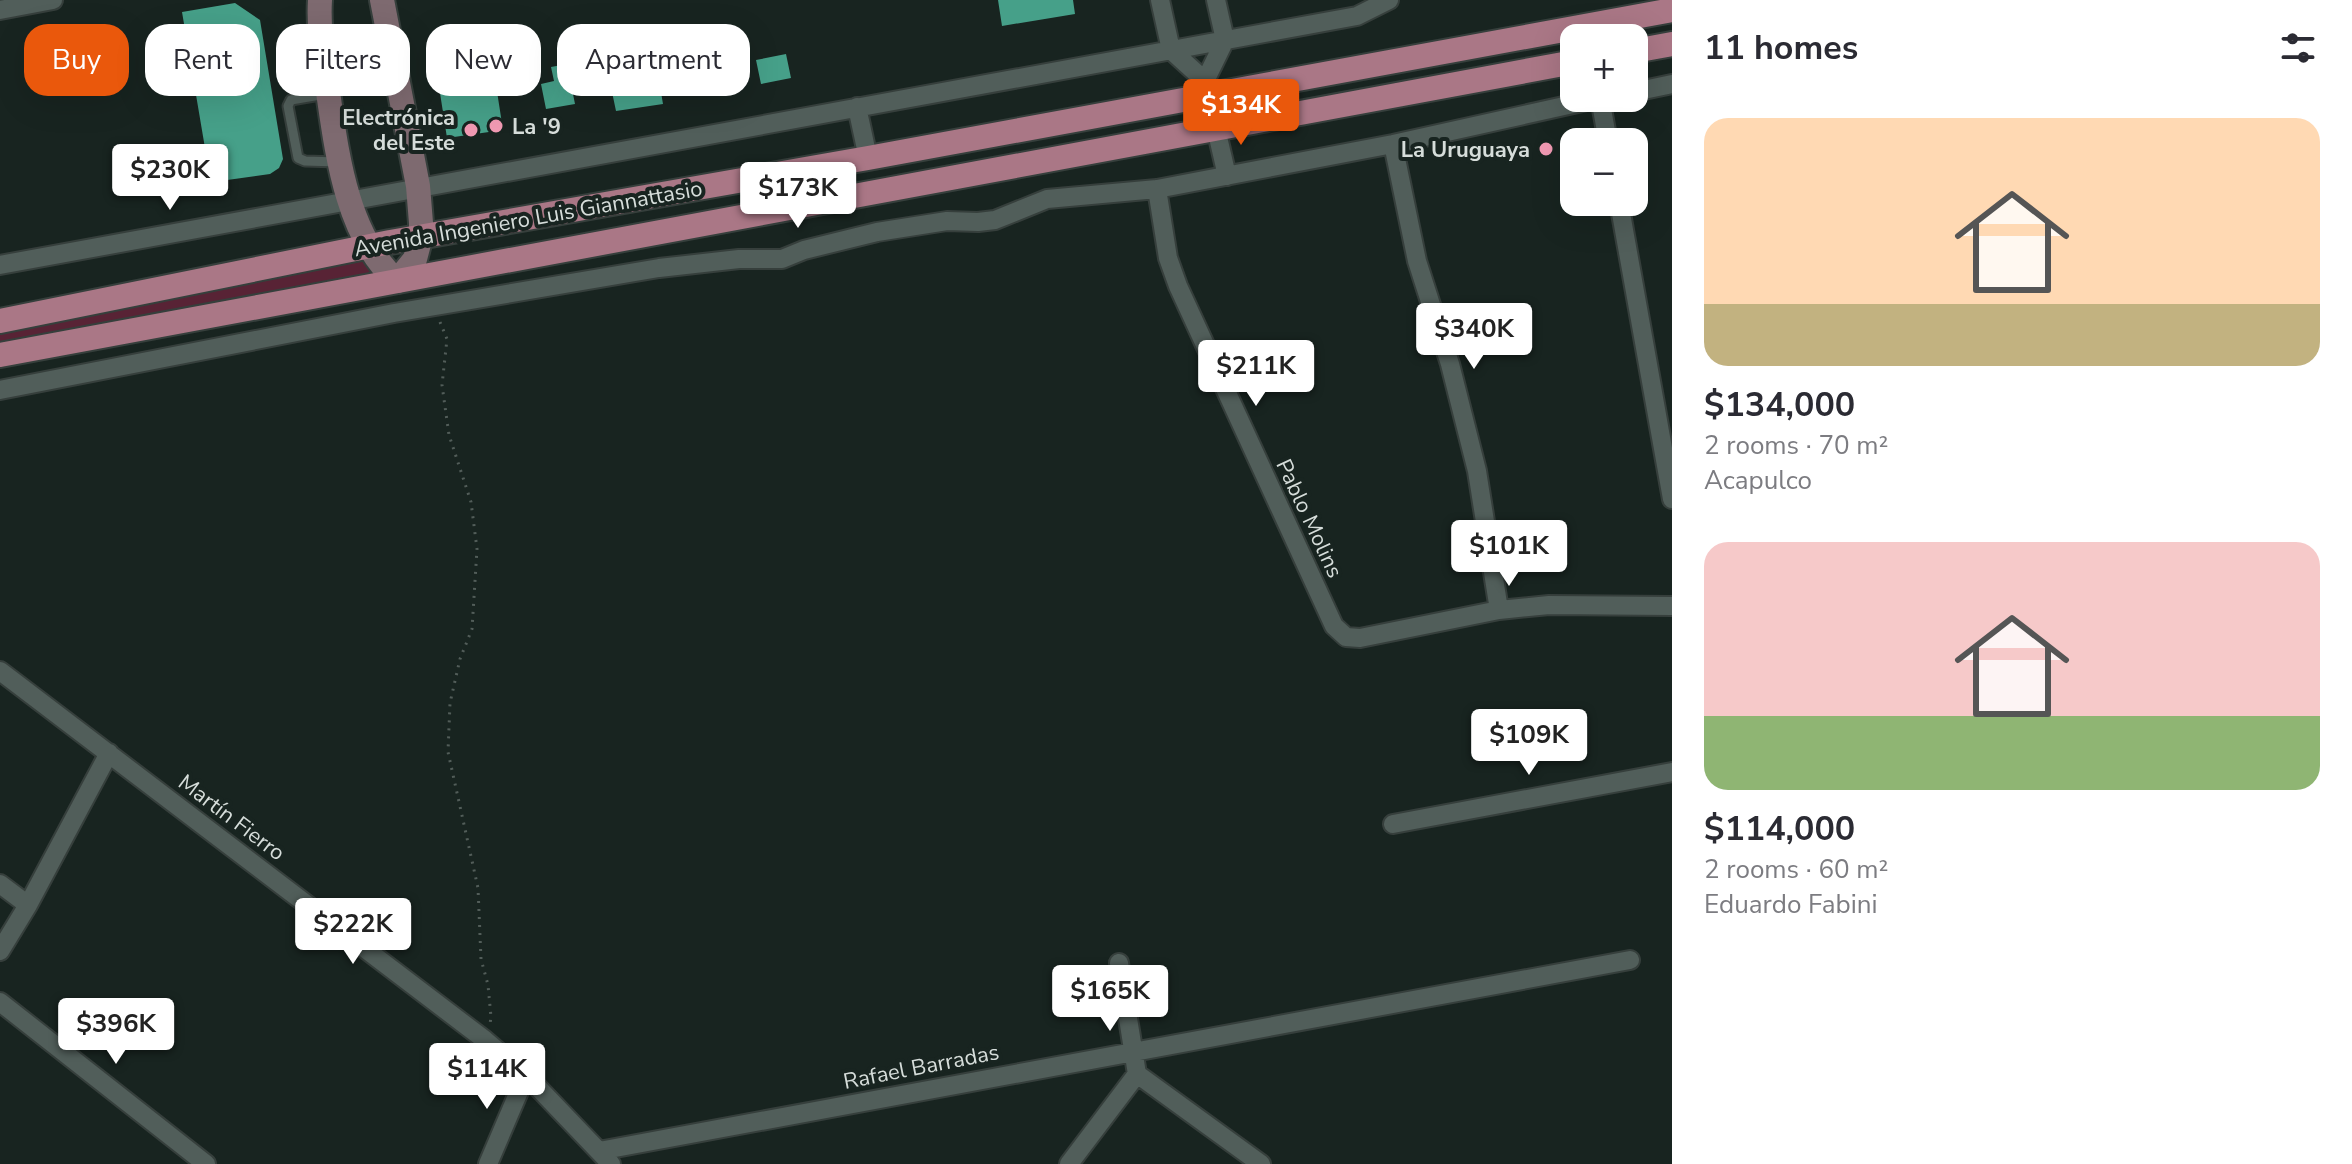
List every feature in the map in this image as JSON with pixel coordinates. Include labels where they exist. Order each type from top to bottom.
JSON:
[{"type":"main road","name":"Avenida Ingeniero Luis Giannattasio","points":[[0,321],[421,236],[868,158],[1206,88],[1672,10]]},
{"type":"main road","points":[[1648,48],[1672,44]]},
{"type":"main road","name":"Avenida Ingeniero Luis Giannattasio","points":[[0,355],[1560,65]]},
{"type":"street","points":[[0,10],[53,0]]},
{"type":"street","points":[[318,24],[320,0]]},
{"type":"street","points":[[382,0],[418,186],[421,236],[415,259],[397,281],[394,313]]},
{"type":"street","points":[[1160,0],[1171,50],[1206,88],[1227,176]]},
{"type":"street","points":[[1206,88],[1225,40],[1216,0]]},
{"type":"street","points":[[0,265],[1357,16],[1389,0]]},
{"type":"street","points":[[1648,89],[1672,84]]},
{"type":"street","points":[[328,96],[338,162],[348,199],[382,267],[397,281]]},
{"type":"street","points":[[857,107],[868,158]]},
{"type":"street","points":[[0,390],[394,313],[659,268],[739,259],[782,259],[804,250],[877,232],[947,221],[995,220],[1047,199],[1157,189],[1393,144],[1560,107]]},
{"type":"street","points":[[1393,144],[1417,261],[1450,364],[1477,471],[1499,610],[1549,605],[1672,606]]},
{"type":"street","name":"Pablo Molins","points":[[1157,189],[1168,258],[1178,286],[1334,626],[1346,637],[1360,638],[1499,610]]},
{"type":"street","points":[[1621,216],[1672,499]]},
{"type":"street","name":"Martín Fierro","points":[[0,671],[485,1040],[526,1075],[605,1158]]},
{"type":"street","points":[[0,951],[109,753]]},
{"type":"street","points":[[1393,824],[1672,772]]},
{"type":"street","points":[[0,884],[28,905]]},
{"type":"street","name":"Rafael Barradas","points":[[605,1158],[1132,1050],[1630,960]]},
{"type":"street","points":[[1119,963],[1137,1074],[1261,1164]]},
{"type":"street","points":[[0,1002],[206,1164]]},
{"type":"street","points":[[1069,1164],[1137,1074]]},
{"type":"street","points":[[488,1164],[526,1075]]},
{"type":"lane","points":[[316,96],[291,100],[288,106],[298,158],[338,162]]},
{"type":"path","points":[[437,306],[447,339],[442,385],[449,435],[471,502],[477,549],[472,629],[460,659],[450,703],[448,752],[478,888],[481,959],[488,985],[491,1017],[485,1040]]},
{"type":"shaded area","points":[[374,259],[377,274],[0,345],[0,330]]},
{"type":"building","points":[[998,0],[1073,0],[1075,14],[1002,26]]},
{"type":"building","points":[[235,3],[260,20],[283,159],[279,168],[270,174],[177,187],[173,158],[206,154],[196,96],[260,96],[260,24],[184,24],[182,12]]},
{"type":"building","points":[[786,54],[791,78],[761,84],[756,60]]},
{"type":"building","points":[[557,66],[557,96],[573,96],[575,104],[546,109],[541,84],[554,81],[551,67]]},
{"type":"building","points":[[440,96],[498,96],[503,130],[447,138]]},
{"type":"building","points":[[613,96],[662,96],[663,104],[616,111]]},
{"type":"place","name":"La '9","points":[[496,126]]},
{"type":"place","name":"Electrónica del Este","points":[[471,130]]},
{"type":"place","name":"La Uruguaya","points":[[1546,149]]}]
